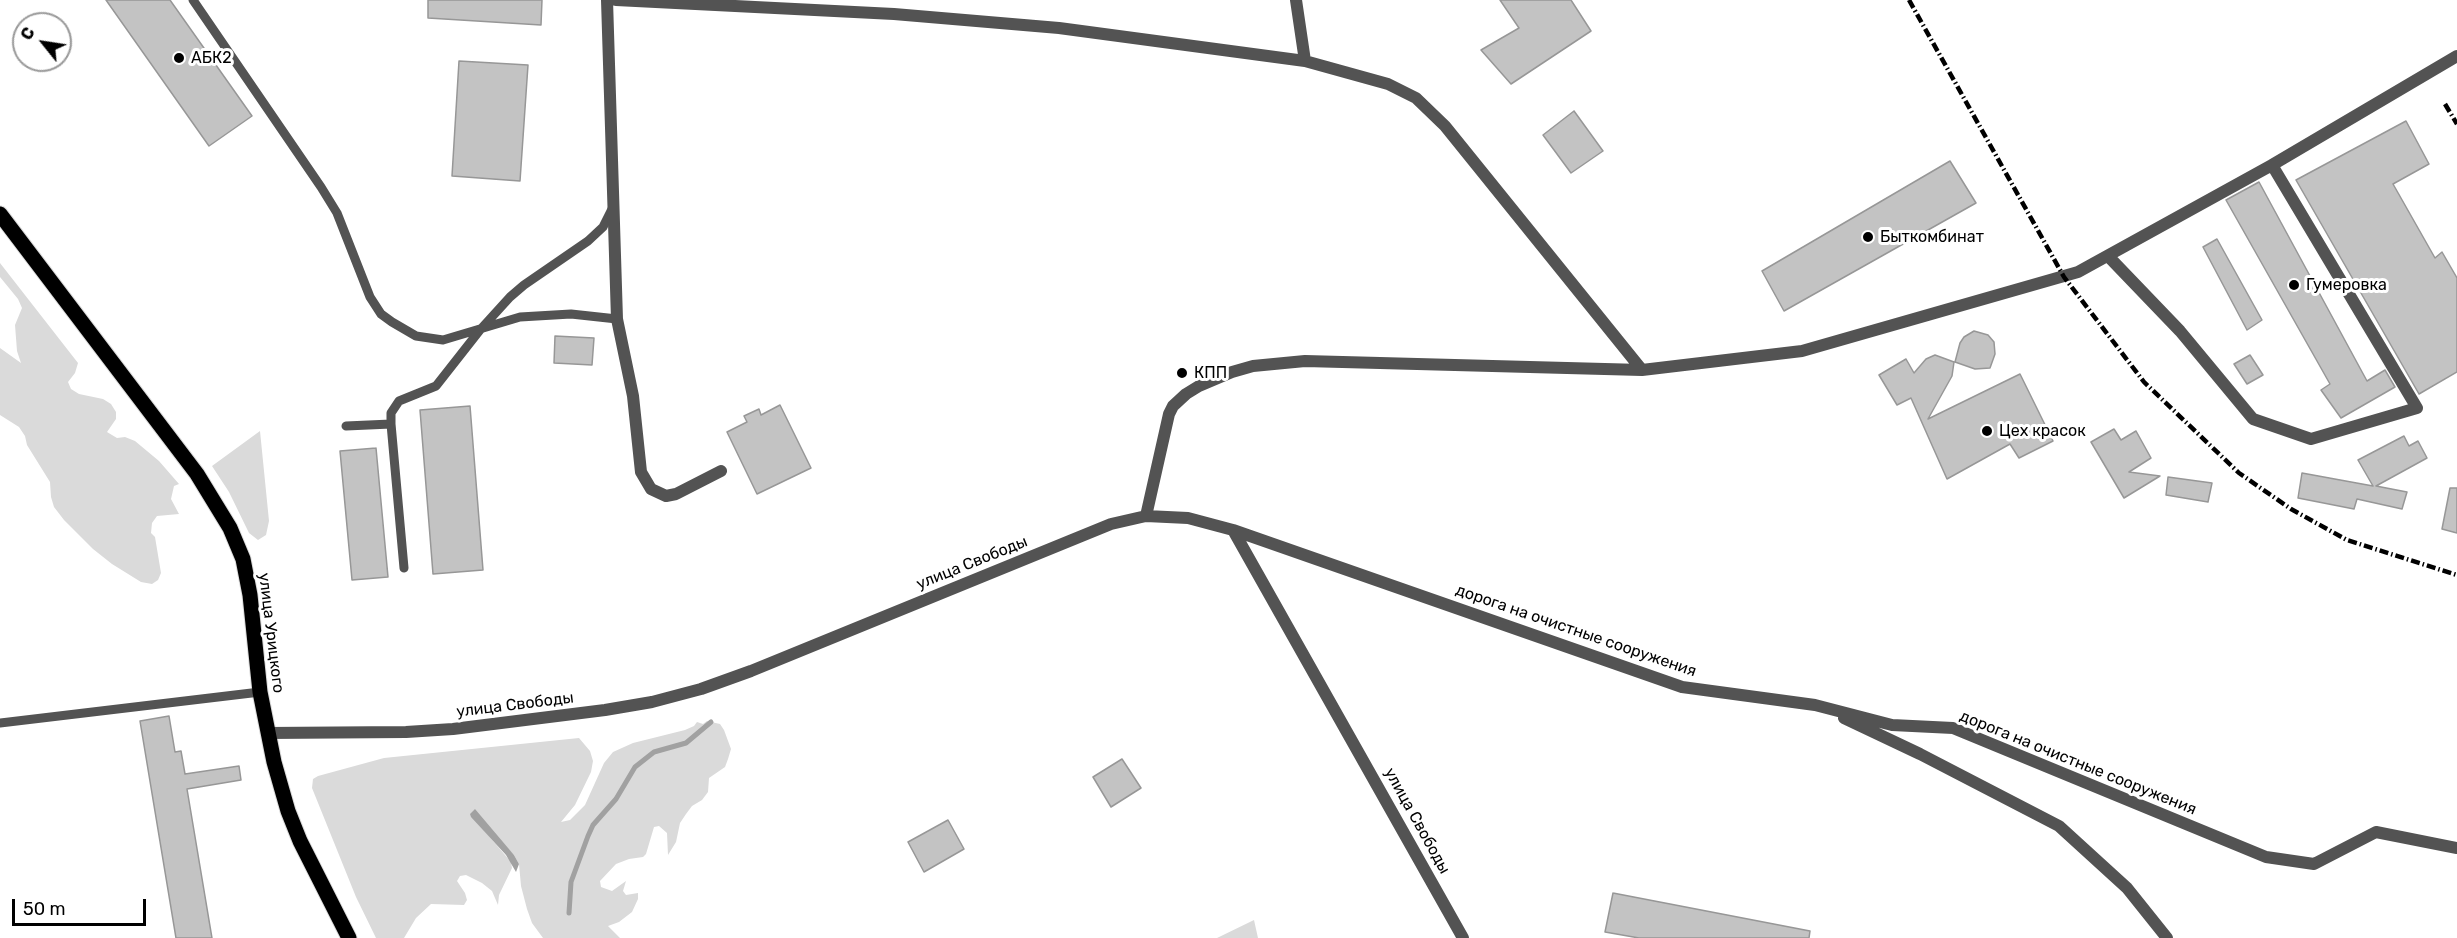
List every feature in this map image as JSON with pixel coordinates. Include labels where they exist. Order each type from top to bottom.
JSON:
[{"type":"main road","name":"улица Урицкого","points":[[0,214],[191,465],[222,512],[239,550],[246,577],[267,733],[288,811],[316,875],[349,938]]},
{"type":"street","points":[[607,0],[617,319],[633,396],[641,472],[646,483],[659,494],[676,494],[721,471]]},
{"type":"street","points":[[616,0],[894,14],[1059,28],[1305,61],[1388,84],[1416,98],[1430,109],[1487,176],[1642,370]]},
{"type":"street","points":[[1296,0],[1305,61]]},
{"type":"street","points":[[1146,516],[1168,414],[1173,406],[1199,386],[1253,366],[1305,361],[1642,370],[1802,351],[2078,272],[2272,165],[2457,56]]},
{"type":"street","points":[[2108,256],[2180,331],[2253,419],[2311,439],[2417,408],[2272,165]]},
{"type":"street","name":"улица Свободы","points":[[267,733],[406,732],[453,729],[593,712],[652,702],[701,689],[751,671],[1111,524],[1146,516],[1188,518],[1233,530],[1463,938]]},
{"type":"street","name":"дорога на очистные сооружения","points":[[1233,530],[1682,687],[1815,705],[1892,725],[1953,728],[2266,857],[2314,864],[2376,832],[2457,848]]},
{"type":"street","points":[[1815,705],[1920,754],[2059,826],[2127,888],[2167,938]]},
{"type":"lane","points":[[193,0],[337,213],[362,282],[381,314],[403,330],[430,339],[443,340],[520,317],[571,314],[617,319]]},
{"type":"lane","points":[[404,568],[391,424],[391,413],[394,407],[408,397],[427,392],[436,386],[480,330],[524,285],[588,242],[603,227],[613,208]]},
{"type":"lane","points":[[346,426],[391,424]]},
{"type":"lane","points":[[0,723],[260,692]]},
{"type":"shaded area","points":[[0,263],[78,363],[75,373],[68,382],[71,389],[79,394],[103,399],[111,404],[116,412],[116,419],[107,432],[117,438],[125,437],[135,441],[159,461],[179,484],[174,486],[171,499],[179,514],[157,516],[152,523],[151,533],[155,537],[161,573],[158,580],[152,584],[141,582],[112,564],[64,520],[54,507],[50,482],[27,445],[25,436],[19,427],[0,415],[0,348],[21,363],[17,351],[15,325],[22,308],[18,299],[0,277]]},
{"type":"shaded area","points":[[260,431],[269,521],[266,535],[258,540],[249,533],[229,492],[212,466]]},
{"type":"shaded area","points":[[707,721],[720,724],[731,749],[725,767],[709,778],[708,792],[702,800],[692,806],[680,823],[676,842],[668,855],[667,833],[659,826],[654,827],[643,857],[616,864],[600,881],[601,887],[612,891],[626,881],[623,891],[626,895],[638,893],[638,899],[632,912],[619,922],[608,926],[620,938],[543,938],[532,923],[527,909],[521,886],[519,864],[514,855],[470,814],[511,862],[512,868],[499,895],[498,905],[492,891],[482,883],[466,875],[460,876],[457,881],[467,900],[464,905],[431,904],[416,918],[404,938],[376,938],[356,897],[312,788],[313,779],[318,776],[384,758],[579,738],[590,751],[593,761],[591,772],[575,805],[561,822],[570,820],[585,805],[604,763],[613,752],[633,743],[685,730],[697,722],[703,724]]},
{"type":"shaded area","points":[[475,809],[514,855],[519,864],[516,872],[506,855],[471,817],[470,814]]},
{"type":"shaded area","points":[[1254,920],[1258,938],[1217,938]]},
{"type":"building","name":"АБК2","points":[[106,0],[170,0],[252,116],[209,146]]},
{"type":"building","points":[[428,0],[542,0],[541,25],[428,18]]},
{"type":"building","points":[[1500,0],[1571,0],[1591,31],[1511,84],[1481,50],[1519,28]]},
{"type":"building","points":[[459,61],[528,65],[520,181],[452,176]]},
{"type":"building","points":[[1574,111],[1603,151],[1571,173],[1543,135]]},
{"type":"building","points":[[2406,121],[2429,164],[2393,184],[2435,258],[2442,252],[2457,278],[2457,372],[2419,394],[2296,180]]},
{"type":"building","name":"Быткомбинат","points":[[1950,161],[1976,203],[1784,311],[1762,271]]},
{"type":"building","name":"Гумеровка","points":[[2259,182],[2367,381],[2385,370],[2395,387],[2341,418],[2321,390],[2330,384],[2226,200]]},
{"type":"building","points":[[2217,239],[2262,320],[2247,330],[2203,247]]},
{"type":"building","points":[[1974,331],[1988,335],[1994,342],[1995,354],[1990,368],[1975,369],[1955,362],[1960,343],[1964,337]]},
{"type":"building","points":[[555,336],[594,338],[592,365],[554,363]]},
{"type":"building","name":"Цех красок","points":[[1935,355],[1954,362],[1952,376],[1928,419],[2020,374],[2053,441],[2019,458],[2010,444],[1947,479],[1911,398],[1897,405],[1879,375],[1906,359],[1914,373],[1926,359]]},
{"type":"building","points":[[2250,355],[2263,375],[2247,384],[2234,364]]},
{"type":"building","points":[[780,405],[811,468],[757,494],[727,432],[747,422],[744,416],[759,409],[761,415]]},
{"type":"building","points":[[470,406],[483,570],[433,574],[420,410]]},
{"type":"building","points":[[2114,429],[2121,440],[2136,431],[2151,458],[2129,472],[2160,476],[2124,498],[2091,442]]},
{"type":"building","points":[[2404,436],[2409,446],[2418,441],[2427,458],[2376,486],[2407,492],[2402,509],[2357,499],[2354,509],[2298,498],[2302,473],[2373,486],[2358,460]]},
{"type":"building","points":[[376,448],[388,577],[352,580],[340,451]]},
{"type":"building","points":[[2168,477],[2212,483],[2208,502],[2166,495]]},
{"type":"building","points":[[2450,488],[2457,488],[2457,533],[2442,529]]},
{"type":"building","points":[[169,716],[175,752],[181,751],[185,774],[239,766],[241,780],[187,789],[212,938],[176,938],[140,721]]},
{"type":"building","points":[[1122,759],[1141,788],[1111,807],[1093,777]]},
{"type":"building","points":[[948,820],[964,849],[924,872],[908,842]]},
{"type":"building","points":[[1613,893],[1810,931],[1809,938],[1639,938],[1605,932]]},
{"type":"waterway","points":[[569,913],[571,882],[588,836],[593,825],[616,799],[635,767],[654,752],[686,743],[711,722]]},
{"type":"railway","points":[[1909,0],[2064,277],[2144,382],[2239,473],[2291,509],[2347,540],[2457,575]]},
{"type":"railway","points":[[2445,104],[2457,124]]},
{"type":"place","name":"АБК2","points":[[179,58]]},
{"type":"place","name":"Быткомбинат","points":[[1868,237]]},
{"type":"place","name":"Гумеровка","points":[[2294,285]]},
{"type":"place","name":"КПП","points":[[1182,373]]},
{"type":"place","name":"Цех красок","points":[[1987,431]]}]
